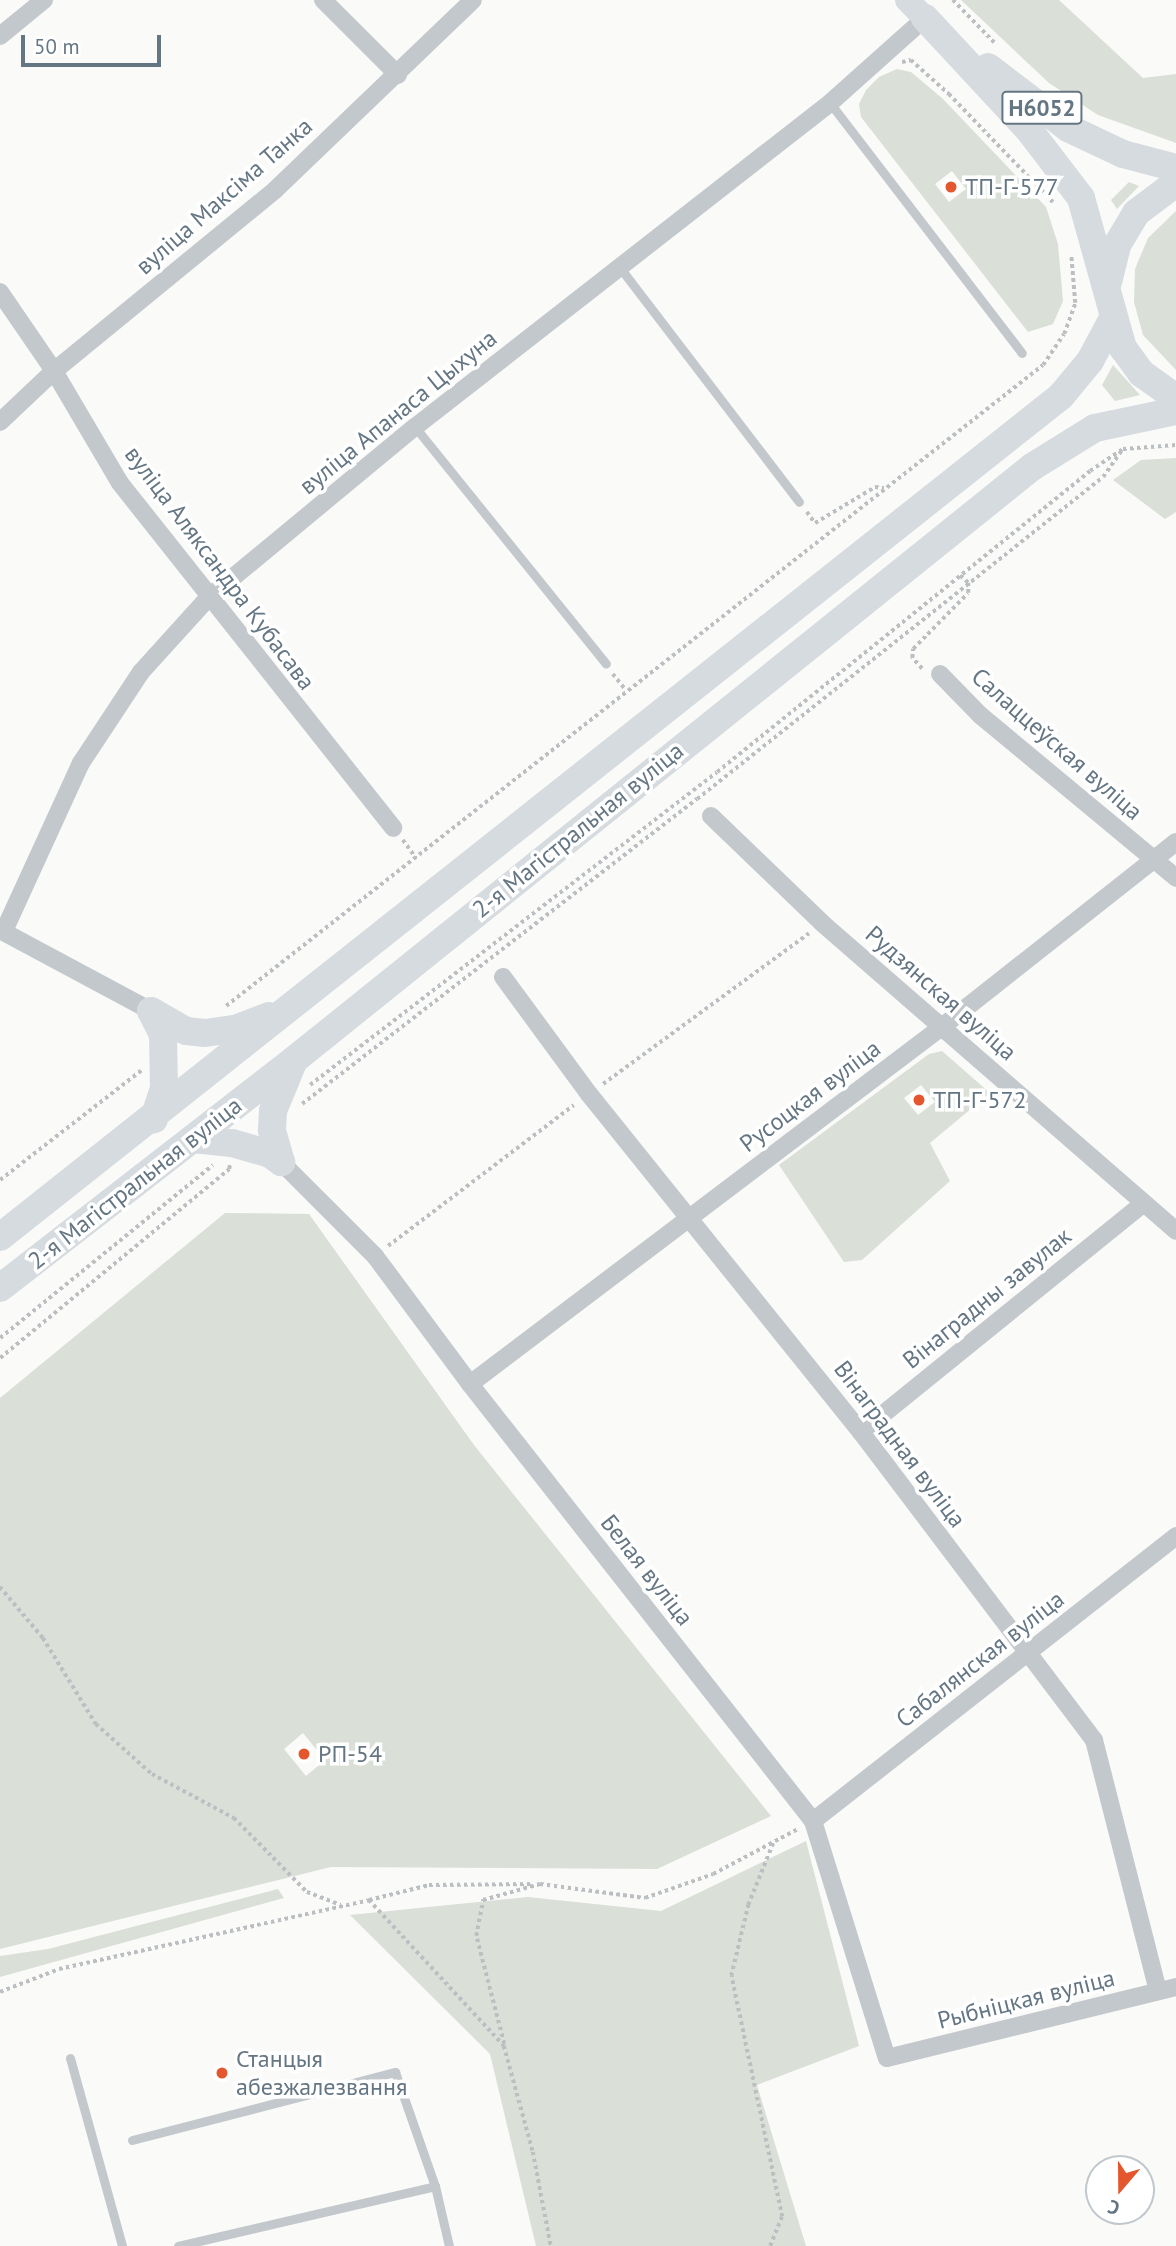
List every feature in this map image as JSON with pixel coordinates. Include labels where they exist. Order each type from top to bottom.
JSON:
[{"type":"main road","name":"Н6052","points":[[916,9],[1068,128],[1123,155],[1176,168]]},
{"type":"main road","name":"Н6052","points":[[916,9],[1029,130],[1081,198],[1112,320],[1123,348],[1141,373],[1176,398]]},
{"type":"main road","name":"Н6052","points":[[1112,320],[1108,282],[1116,246],[1136,213],[1176,183]]},
{"type":"main road","name":"2-я Магістральная вуліца","points":[[0,1237],[154,1119],[1061,396],[1090,361],[1112,320]]},
{"type":"main road","name":"2-я Магістральная вуліца","points":[[0,1288],[295,1060],[1032,467],[1095,428],[1176,411]]},
{"type":"main road","points":[[151,1011],[186,1031],[205,1033],[235,1029],[289,1009]]},
{"type":"main road","points":[[151,1011],[163,1035],[164,1088],[154,1119]]},
{"type":"main road","points":[[281,1162],[272,1130],[274,1111],[295,1060]]},
{"type":"main road","points":[[193,1139],[227,1151],[271,1154],[281,1162]]},
{"type":"street","points":[[0,36],[44,0]]},
{"type":"street","points":[[323,0],[398,75]]},
{"type":"street","name":"вуліца Максіма Танка","points":[[0,422],[54,371],[275,190],[398,75],[472,0]]},
{"type":"street","name":"вуліца Апанаса Цыхуна","points":[[2,930],[81,764],[141,672],[208,598],[415,427],[621,269],[887,57],[916,9]]},
{"type":"street","name":"вуліца Аляксандра Кубасава","points":[[0,292],[54,371],[120,483],[208,598],[393,828]]},
{"type":"street","name":"Салаццеўская вуліца","points":[[940,674],[980,715],[1176,878]]},
{"type":"street","name":"Рудзянская вуліца","points":[[711,816],[822,923],[1176,1231]]},
{"type":"street","name":"Русоцкая вуліца","points":[[470,1384],[943,1026],[1176,842]]},
{"type":"street","points":[[2,930],[151,1011]]},
{"type":"street","name":"Вінаградная вуліца","points":[[503,977],[589,1094],[861,1432],[1094,1741],[1167,1989]]},
{"type":"street","name":"Белая вуліца","points":[[281,1162],[375,1256],[470,1384],[813,1821],[887,2058]]},
{"type":"street","name":"Вінаградны завулак","points":[[861,1432],[1144,1203]]},
{"type":"street","name":"Сабалянская вуліца","points":[[813,1821],[1176,1536]]},
{"type":"street","name":"Рыбніцкая вуліца","points":[[887,2058],[1167,1989]]},
{"type":"lane","points":[[830,103],[1022,353]]},
{"type":"lane","points":[[621,269],[799,502]]},
{"type":"lane","points":[[415,427],[606,664]]},
{"type":"lane","points":[[70,2058],[122,2246]]},
{"type":"lane","points":[[132,2140],[395,2073],[435,2186],[449,2246]]},
{"type":"lane","points":[[178,2246],[435,2186]]},
{"type":"path","points":[[887,57],[893,65],[911,60],[1059,209]]},
{"type":"path","points":[[221,1010],[1043,365],[1064,334],[1075,303],[1068,242]]},
{"type":"path","points":[[312,1083],[717,772],[1123,449],[1176,445]]},
{"type":"path","points":[[274,1111],[291,1113],[457,986],[1103,477],[1123,449]]},
{"type":"path","points":[[799,502],[815,523],[875,487],[886,488]]},
{"type":"path","points":[[940,674],[927,675],[912,658],[913,649],[968,593],[968,583],[960,576]]},
{"type":"path","points":[[606,664],[626,690]]},
{"type":"path","points":[[0,1180],[147,1068]]},
{"type":"path","points":[[0,1338],[227,1151]]},
{"type":"path","points":[[0,1358],[229,1170],[227,1151]]},
{"type":"path","points":[[0,1587],[43,1638],[96,1724],[152,1774],[234,1818],[307,1892],[343,1906]]},
{"type":"path","points":[[0,1992],[59,1969],[429,1885],[540,1884],[645,1898],[713,1874],[813,1821]]},
{"type":"path","points":[[770,2246],[782,2217],[731,1976],[748,1905],[774,1842]]},
{"type":"path","points":[[540,1884],[483,1900],[476,1936],[533,2152],[551,2246]]},
{"type":"path","points":[[369,1900],[504,2046]]},
{"type":"shaded area","points":[[961,0],[1059,0],[1143,78],[1176,74],[1176,143],[1098,115],[1049,83]]},
{"type":"shaded area","points":[[897,69],[911,72],[943,99],[1046,207],[1058,244],[1063,301],[1053,324],[1028,332],[861,117],[859,104],[866,90],[879,77]],"holes":[[[952,171],[966,189],[949,202],[935,184]]]},
{"type":"shaded area","points":[[1129,182],[1139,186],[1117,209],[1111,200]]},
{"type":"shaded area","points":[[1176,211],[1176,370],[1143,335],[1134,302],[1135,269],[1148,238]]},
{"type":"shaded area","points":[[1113,365],[1140,395],[1115,401],[1102,385]]},
{"type":"shaded area","points":[[1176,458],[1176,512],[1165,519],[1113,480],[1141,460]]},
{"type":"shaded area","points":[[942,1051],[990,1093],[930,1143],[950,1181],[862,1260],[844,1262],[779,1165],[929,1054]],"holes":[[[921,1085],[935,1102],[918,1115],[904,1098]]]},
{"type":"shaded area","points":[[225,1213],[309,1214],[474,1445],[771,1816],[657,1869],[331,1867],[0,1949],[0,1398]],"holes":[[[303,1733],[325,1760],[306,1776],[284,1749]]]},
{"type":"shaded area","points":[[806,1841],[859,2046],[757,2085],[806,2246],[536,2246],[490,2054],[350,1915],[528,1897],[661,1911]]},
{"type":"shaded area","points":[[278,1889],[284,1898],[0,1977],[0,1956],[48,1949]]},
{"type":"place","name":"ТП-Г-577","points":[[951,187]]},
{"type":"place","name":"ТП-Г-572","points":[[919,1100]]},
{"type":"place","name":"РП-54","points":[[304,1754]]},
{"type":"place","name":"Станцыя абезжалезвання","points":[[222,2073]]}]
